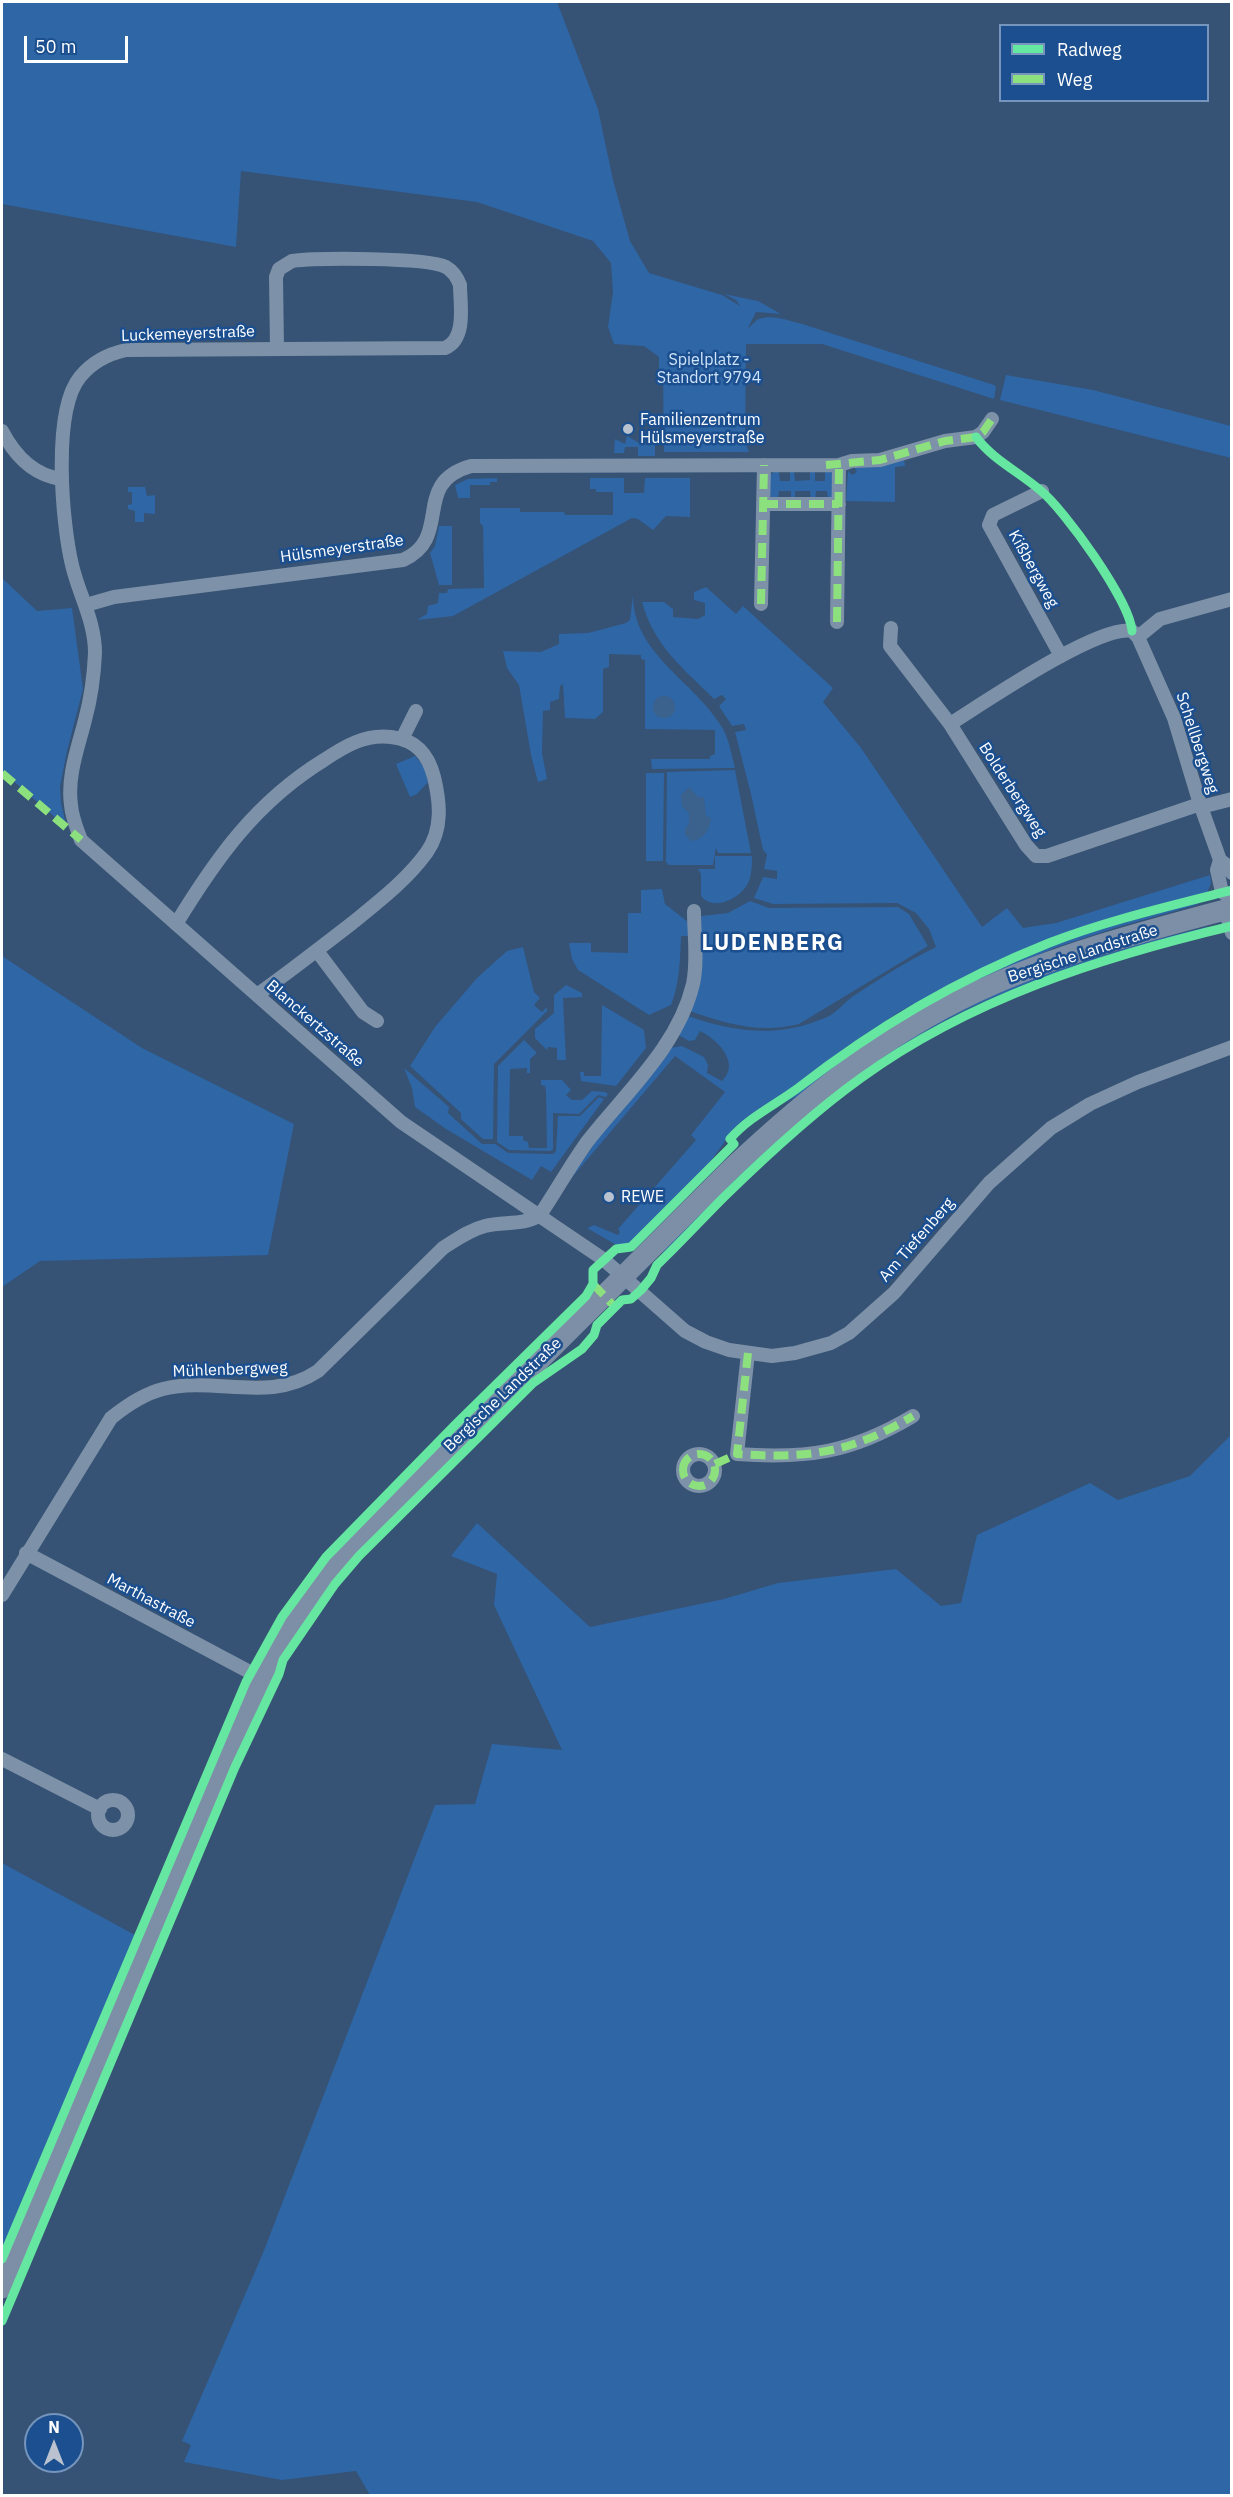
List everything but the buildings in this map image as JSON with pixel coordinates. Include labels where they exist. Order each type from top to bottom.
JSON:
[{"type":"main road","name":"Bergische Landstraße","points":[[2,2288],[202,1810],[261,1678],[306,1605],[352,1546],[721,1179],[784,1121],[840,1075],[897,1036],[974,993],[1028,969],[1229,905]]},
{"type":"street","name":"Luckemeyerstraße","points":[[81,840],[74,822],[70,793],[73,767],[93,688],[94,643],[86,605],[73,568],[67,540],[61,479],[67,412],[78,378],[98,361],[126,350],[446,348],[454,342],[459,332],[460,285],[458,279],[444,266],[405,261],[292,261],[279,269],[276,277],[277,348]]},
{"type":"street","name":"Hülsmeyerstraße","points":[[86,605],[114,597],[403,560],[416,555],[424,546],[429,534],[436,496],[444,481],[461,469],[471,466],[839,465],[852,461],[880,460],[945,441],[976,437],[983,432],[992,419]]},
{"type":"street","points":[[2,431],[26,465],[46,477],[61,479]]},
{"type":"street","points":[[761,604],[764,465]]},
{"type":"street","points":[[837,622],[839,465]]},
{"type":"street","name":"Kißbergweg","points":[[1042,491],[993,515],[989,525],[1061,656]]},
{"type":"street","points":[[764,504],[839,504]]},
{"type":"street","points":[[950,724],[1061,656],[1118,631],[1132,631],[1138,638],[1160,619],[1232,599]]},
{"type":"street","name":"Bolderbergweg","points":[[891,628],[890,646],[950,724],[1026,845],[1036,856],[1047,856],[1200,805]]},
{"type":"street","name":"Schellbergweg","points":[[1138,638],[1174,718],[1200,805],[1220,860],[1229,867],[1232,873]]},
{"type":"street","points":[[402,739],[416,711]]},
{"type":"street","points":[[176,924],[202,880],[232,840],[271,798],[351,743],[377,737],[402,739],[413,743],[429,761],[439,809],[439,822],[432,842],[410,873],[382,900],[257,995]]},
{"type":"street","points":[[1200,805],[1232,799]]},
{"type":"street","name":"Blanckertzstraße","points":[[81,840],[401,1122],[540,1215],[624,1275]]},
{"type":"street","name":"Schellbergweg","points":[[1220,860],[1216,870],[1222,892],[1229,905],[1232,933]]},
{"type":"street","points":[[540,1215],[587,1143],[647,1072],[683,1012],[694,975],[694,911]]},
{"type":"street","points":[[317,951],[363,1012],[376,1021]]},
{"type":"street","name":"Am Tiefenberg","points":[[624,1275],[685,1331],[729,1350],[772,1356],[795,1353],[831,1343],[849,1333],[894,1293],[989,1183],[1052,1128],[1090,1104],[1138,1082],[1232,1047]]},
{"type":"street","name":"Mühlenbergweg","points":[[2,1595],[26,1552],[111,1418],[134,1400],[164,1389],[181,1386],[278,1388],[304,1380],[318,1371],[443,1248],[483,1226],[531,1221],[540,1215]]},
{"type":"street","points":[[736,1454],[747,1353]]},
{"type":"street","points":[[715,1464],[736,1454],[780,1457],[823,1452],[871,1439],[913,1416]]},
{"type":"street","name":"Marthastraße","points":[[26,1552],[261,1678]]},
{"type":"street","points":[[2,1759],[100,1809]]},
{"type":"green space","name":"Spielplatz - Standort 9794","points":[[2,2],[557,2],[598,109],[613,180],[630,241],[649,273],[722,295],[740,306],[736,300],[724,294],[758,301],[781,314],[756,312],[748,328],[757,320],[770,317],[802,324],[994,385],[996,387],[994,399],[822,344],[746,344],[745,442],[749,452],[664,452],[663,376],[659,372],[659,357],[644,346],[614,344],[608,327],[613,292],[611,263],[593,241],[477,202],[241,171],[236,247],[2,204]]},
{"type":"green space","points":[[1006,375],[1093,390],[1231,426],[1231,458],[1000,400]]},
{"type":"green space","points":[[627,436],[641,444],[655,445],[655,456],[638,456],[638,447],[625,447],[624,453],[614,453],[615,439],[625,444]]},
{"type":"green space","points":[[904,459],[905,466],[895,467],[895,502],[846,501],[848,471],[852,475],[857,472],[854,467]]},
{"type":"green space","points":[[775,471],[779,472],[780,481],[790,481],[790,471],[794,472],[795,481],[810,480],[810,472],[815,472],[815,481],[825,481],[825,471],[831,472],[835,476],[836,495],[828,500],[827,491],[816,491],[815,501],[811,500],[810,491],[795,491],[795,500],[791,500],[791,491],[779,491],[778,500],[772,499],[769,493],[769,476]]},
{"type":"green space","points":[[497,478],[497,482],[490,482],[490,485],[470,485],[470,498],[458,498],[455,485],[468,479]]},
{"type":"green space","points":[[590,478],[624,478],[624,493],[644,493],[645,478],[690,478],[690,517],[666,516],[653,530],[638,519],[632,518],[453,616],[417,620],[427,614],[428,606],[438,603],[439,593],[447,593],[448,589],[484,588],[483,526],[480,523],[480,508],[520,508],[520,512],[564,512],[565,515],[613,515],[613,492],[596,492],[596,489],[590,489]]},
{"type":"green space","points":[[128,487],[145,487],[147,496],[155,495],[155,514],[144,513],[144,522],[135,522],[135,511],[128,509],[128,505],[132,504],[132,492],[128,492]]},
{"type":"green space","points":[[439,526],[452,526],[452,585],[439,585],[430,553],[435,546]]},
{"type":"green space","points":[[2,578],[37,611],[72,608],[83,689],[60,787],[67,828],[2,771]]},
{"type":"green space","points":[[706,587],[736,614],[743,606],[833,688],[823,702],[861,748],[982,927],[1007,908],[1023,928],[1056,923],[1210,875],[1211,883],[1207,893],[1068,933],[971,974],[899,1012],[845,1048],[766,1109],[743,1122],[731,1133],[705,1169],[630,1244],[618,1246],[587,1228],[594,1225],[618,1235],[620,1232],[618,1229],[696,1140],[691,1135],[725,1092],[675,1056],[568,1182],[596,1141],[670,1048],[682,1046],[704,1057],[708,1065],[707,1073],[722,1081],[729,1067],[728,1059],[719,1046],[700,1031],[695,1040],[689,1041],[680,1036],[680,1030],[688,1016],[724,1026],[758,1031],[809,1024],[830,1015],[872,984],[936,947],[929,929],[916,913],[897,903],[773,904],[754,898],[763,877],[777,879],[777,871],[764,869],[767,854],[763,850],[735,732],[746,730],[744,724],[732,726],[719,706],[726,699],[722,695],[714,699],[671,655],[654,631],[642,602],[664,602],[673,609],[673,617],[698,619],[705,615],[705,603],[694,600],[694,592]]},
{"type":"green space","points":[[633,595],[636,615],[653,650],[695,693],[720,724],[728,740],[735,768],[652,769],[651,759],[710,759],[710,756],[715,754],[715,730],[645,729],[645,660],[641,659],[641,655],[609,654],[609,667],[603,669],[603,712],[595,719],[565,718],[563,684],[560,686],[559,699],[550,702],[550,710],[543,711],[542,753],[547,779],[538,782],[519,685],[507,668],[503,651],[541,652],[559,644],[559,634],[588,633],[626,623],[630,620]]},
{"type":"green space","points":[[415,756],[424,767],[428,782],[417,794],[410,797],[396,764]]},
{"type":"green space","points":[[735,770],[751,853],[718,853],[716,848],[713,865],[669,865],[666,862],[667,772]]},
{"type":"green space","points":[[646,773],[664,773],[663,861],[646,861]]},
{"type":"green space","points":[[715,856],[752,856],[751,875],[746,887],[735,897],[720,903],[707,901],[701,896],[701,874],[698,869],[715,869]]},
{"type":"green space","points":[[662,889],[665,904],[688,922],[690,936],[681,936],[678,979],[671,1005],[649,1015],[578,970],[572,959],[569,943],[591,943],[591,952],[628,953],[628,913],[641,913],[641,890]]},
{"type":"green space","points":[[1205,900],[1196,905],[1057,947],[1003,970],[784,1104],[823,1073],[906,1017],[993,970],[1086,933],[1178,905]]},
{"type":"green space","points":[[750,901],[769,908],[898,907],[909,914],[928,946],[799,1024],[757,1028],[717,1020],[690,1011],[701,965],[701,916],[728,913]]},
{"type":"green space","points":[[1206,927],[1212,928],[1039,980],[983,1002],[937,1025],[852,1081],[774,1147],[663,1253],[660,1250],[739,1172],[862,1068],[941,1018],[1037,976],[1146,942]]},
{"type":"green space","points":[[523,947],[534,992],[540,998],[534,1005],[542,1012],[547,1007],[547,1011],[494,1064],[493,1139],[483,1139],[461,1119],[461,1113],[410,1066],[435,1027],[477,978],[507,951]]},
{"type":"green space","points":[[2,956],[142,1048],[294,1124],[268,1255],[40,1261],[2,1287]]},
{"type":"green space","points":[[566,985],[582,993],[582,997],[563,998],[566,1060],[557,1060],[557,1048],[548,1047],[547,1050],[535,1038],[535,1029],[554,1013],[554,995]]},
{"type":"green space","points":[[602,1005],[644,1030],[646,1048],[616,1086],[581,1081],[580,1072],[584,1072],[584,1076],[601,1076]]},
{"type":"green space","points":[[524,1040],[537,1053],[530,1059],[530,1073],[527,1073],[527,1068],[510,1069],[509,1136],[523,1136],[529,1148],[547,1148],[546,1091],[545,1086],[541,1085],[541,1080],[562,1080],[571,1090],[566,1095],[572,1100],[582,1100],[592,1091],[608,1094],[606,1097],[598,1095],[579,1114],[553,1113],[553,1149],[551,1151],[509,1150],[497,1142],[498,1066]]},
{"type":"green space","points":[[404,1068],[449,1107],[448,1113],[482,1144],[495,1144],[508,1153],[553,1154],[556,1151],[558,1116],[580,1116],[599,1097],[604,1099],[551,1172],[541,1166],[532,1180],[446,1129],[415,1107],[412,1088]]},
{"type":"green space","points":[[1231,1435],[1231,2495],[370,2495],[356,2471],[282,2480],[184,2462],[191,2445],[182,2441],[263,2253],[435,1805],[475,1804],[492,1744],[562,1750],[494,1605],[497,1574],[451,1556],[477,1523],[590,1627],[724,1599],[778,1583],[896,1569],[941,1606],[961,1603],[977,1535],[1090,1483],[1118,1500],[1190,1476]]},
{"type":"green space","points":[[2,1863],[135,1935],[2,2251]]},
{"type":"shaded area","points":[[664,696],[672,699],[675,707],[672,715],[664,718],[656,715],[653,707],[656,699]]},
{"type":"shaded area","points":[[689,787],[698,797],[704,797],[706,816],[711,818],[705,834],[691,841],[685,835],[685,829],[689,824],[689,813],[682,806],[681,795]]},
{"type":"marked path","points":[[826,465],[880,460],[945,441],[976,437],[983,432],[992,419]]},
{"type":"marked path","points":[[761,604],[764,465]]},
{"type":"marked path","points":[[837,622],[839,465]]},
{"type":"marked path","points":[[763,504],[839,504]]},
{"type":"marked path","points":[[2,773],[81,840]]},
{"type":"marked path","points":[[593,1284],[614,1306]]},
{"type":"marked path","points":[[748,1353],[737,1454],[785,1455],[828,1451],[869,1438],[913,1416]]},
{"type":"marked path","points":[[699,1454],[710,1459],[715,1470],[710,1481],[699,1486],[688,1481],[683,1470],[688,1459],[699,1454]]},
{"type":"marked path","points":[[715,1464],[737,1454]]},
{"type":"cycle path","points":[[976,437],[998,459],[1040,490],[1064,516],[1108,578],[1120,599],[1132,631]]},
{"type":"cycle path","points":[[2,2259],[246,1682],[282,1617],[326,1557],[586,1296],[593,1284],[593,1270],[616,1249],[631,1247],[734,1144],[730,1139],[754,1118],[888,1025],[950,989],[1015,957],[1094,927],[1232,890]]},
{"type":"cycle path","points":[[2,2321],[235,1767],[279,1674],[283,1660],[335,1584],[359,1556],[533,1383],[582,1349],[594,1335],[597,1325],[622,1300],[631,1299],[641,1290],[651,1278],[657,1265],[724,1197],[807,1120],[861,1078],[903,1050],[947,1025],[1038,984],[1134,952],[1232,926]]},
{"type":"place","name":"Familienzentrum Hülsmeyerstraße","points":[[628,429]]},
{"type":"place","name":"REWE","points":[[609,1197]]},
{"type":"district","name":"LUDENBERG","points":[[773,944]]}]
